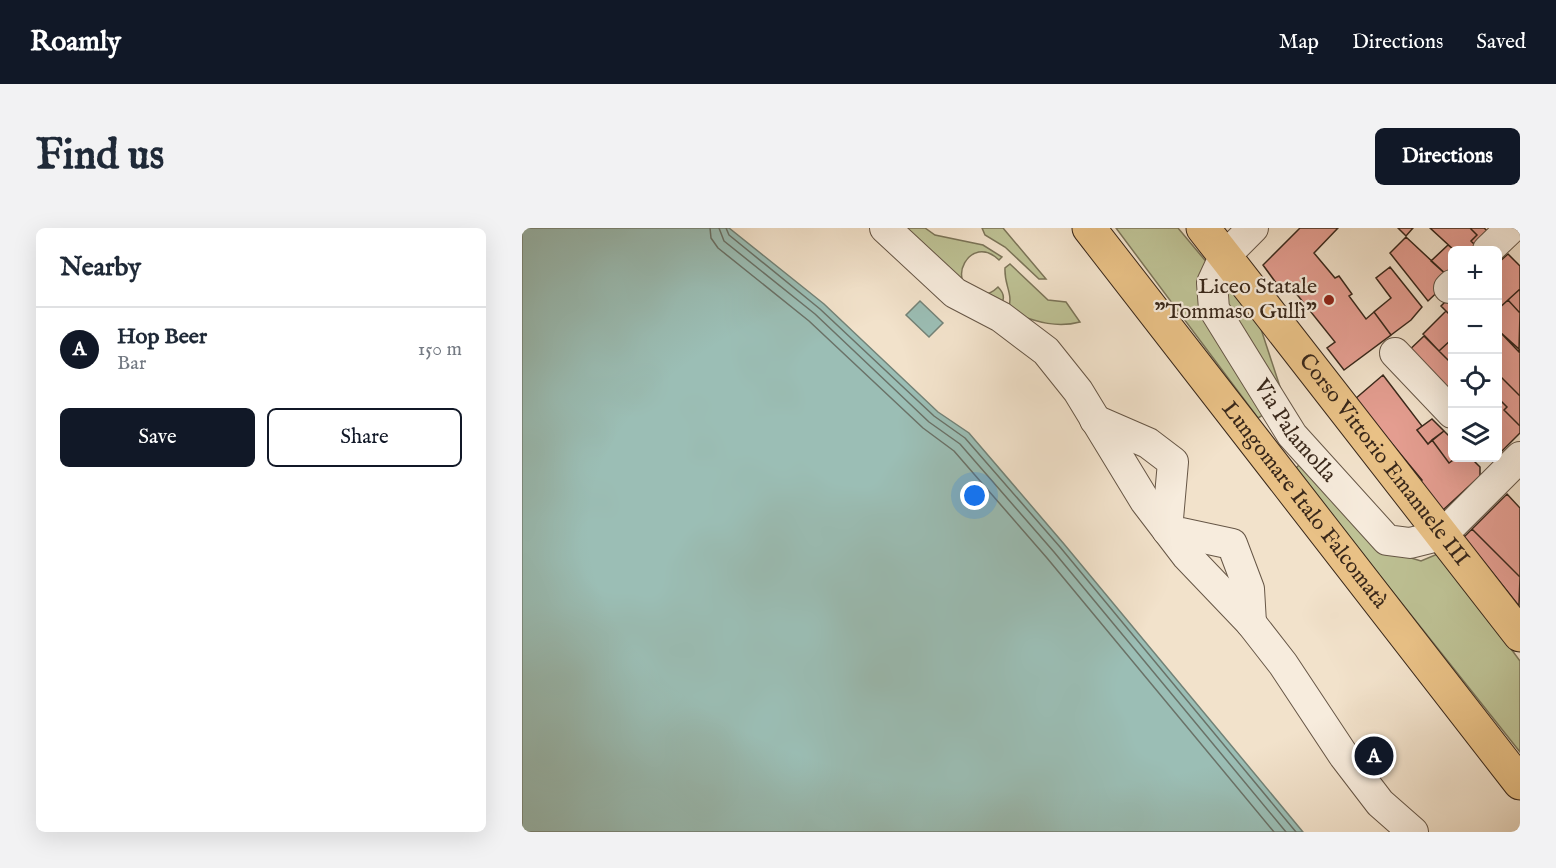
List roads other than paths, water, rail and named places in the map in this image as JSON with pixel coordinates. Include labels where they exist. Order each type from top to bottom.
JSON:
[{"type":"main road","name":"Lungomare Italo Falcomatà","points":[[1089,228],[1520,783]]},
{"type":"main road","name":"Corso Vittorio Emanuele III","points":[[1203,228],[1520,634]]},
{"type":"street","points":[[885,228],[955,293],[1001,317],[1046,351],[1078,391],[1145,501],[1167,530],[1187,556],[1251,623],[1283,664],[1344,756],[1373,794],[1413,832]]},
{"type":"street","points":[[1224,257],[1253,228]]},
{"type":"street","name":"Via Palamolla","points":[[1224,257],[1212,283],[1214,309],[1292,435],[1387,540],[1410,543],[1442,535]]},
{"type":"street","points":[[1395,353],[1448,409]]},
{"type":"street","points":[[1095,420],[1148,443],[1173,462],[1167,530]]},
{"type":"street","points":[[1266,456],[1292,435]]},
{"type":"street","points":[[1442,535],[1510,467]]},
{"type":"street","points":[[1167,530],[1232,544],[1249,589],[1251,623]]},
{"type":"water","points":[[522,228],[729,228],[824,304],[938,412],[969,433],[1303,832],[522,832]]},
{"type":"water","points":[[920,301],[943,323],[929,337],[906,315]]},
{"type":"place","name":"Liceo Statale \"Tommaso Gullì\"","points":[[1329,300]]},
{"type":"place","name":"Hop Beer","points":[[1374,756]]}]
